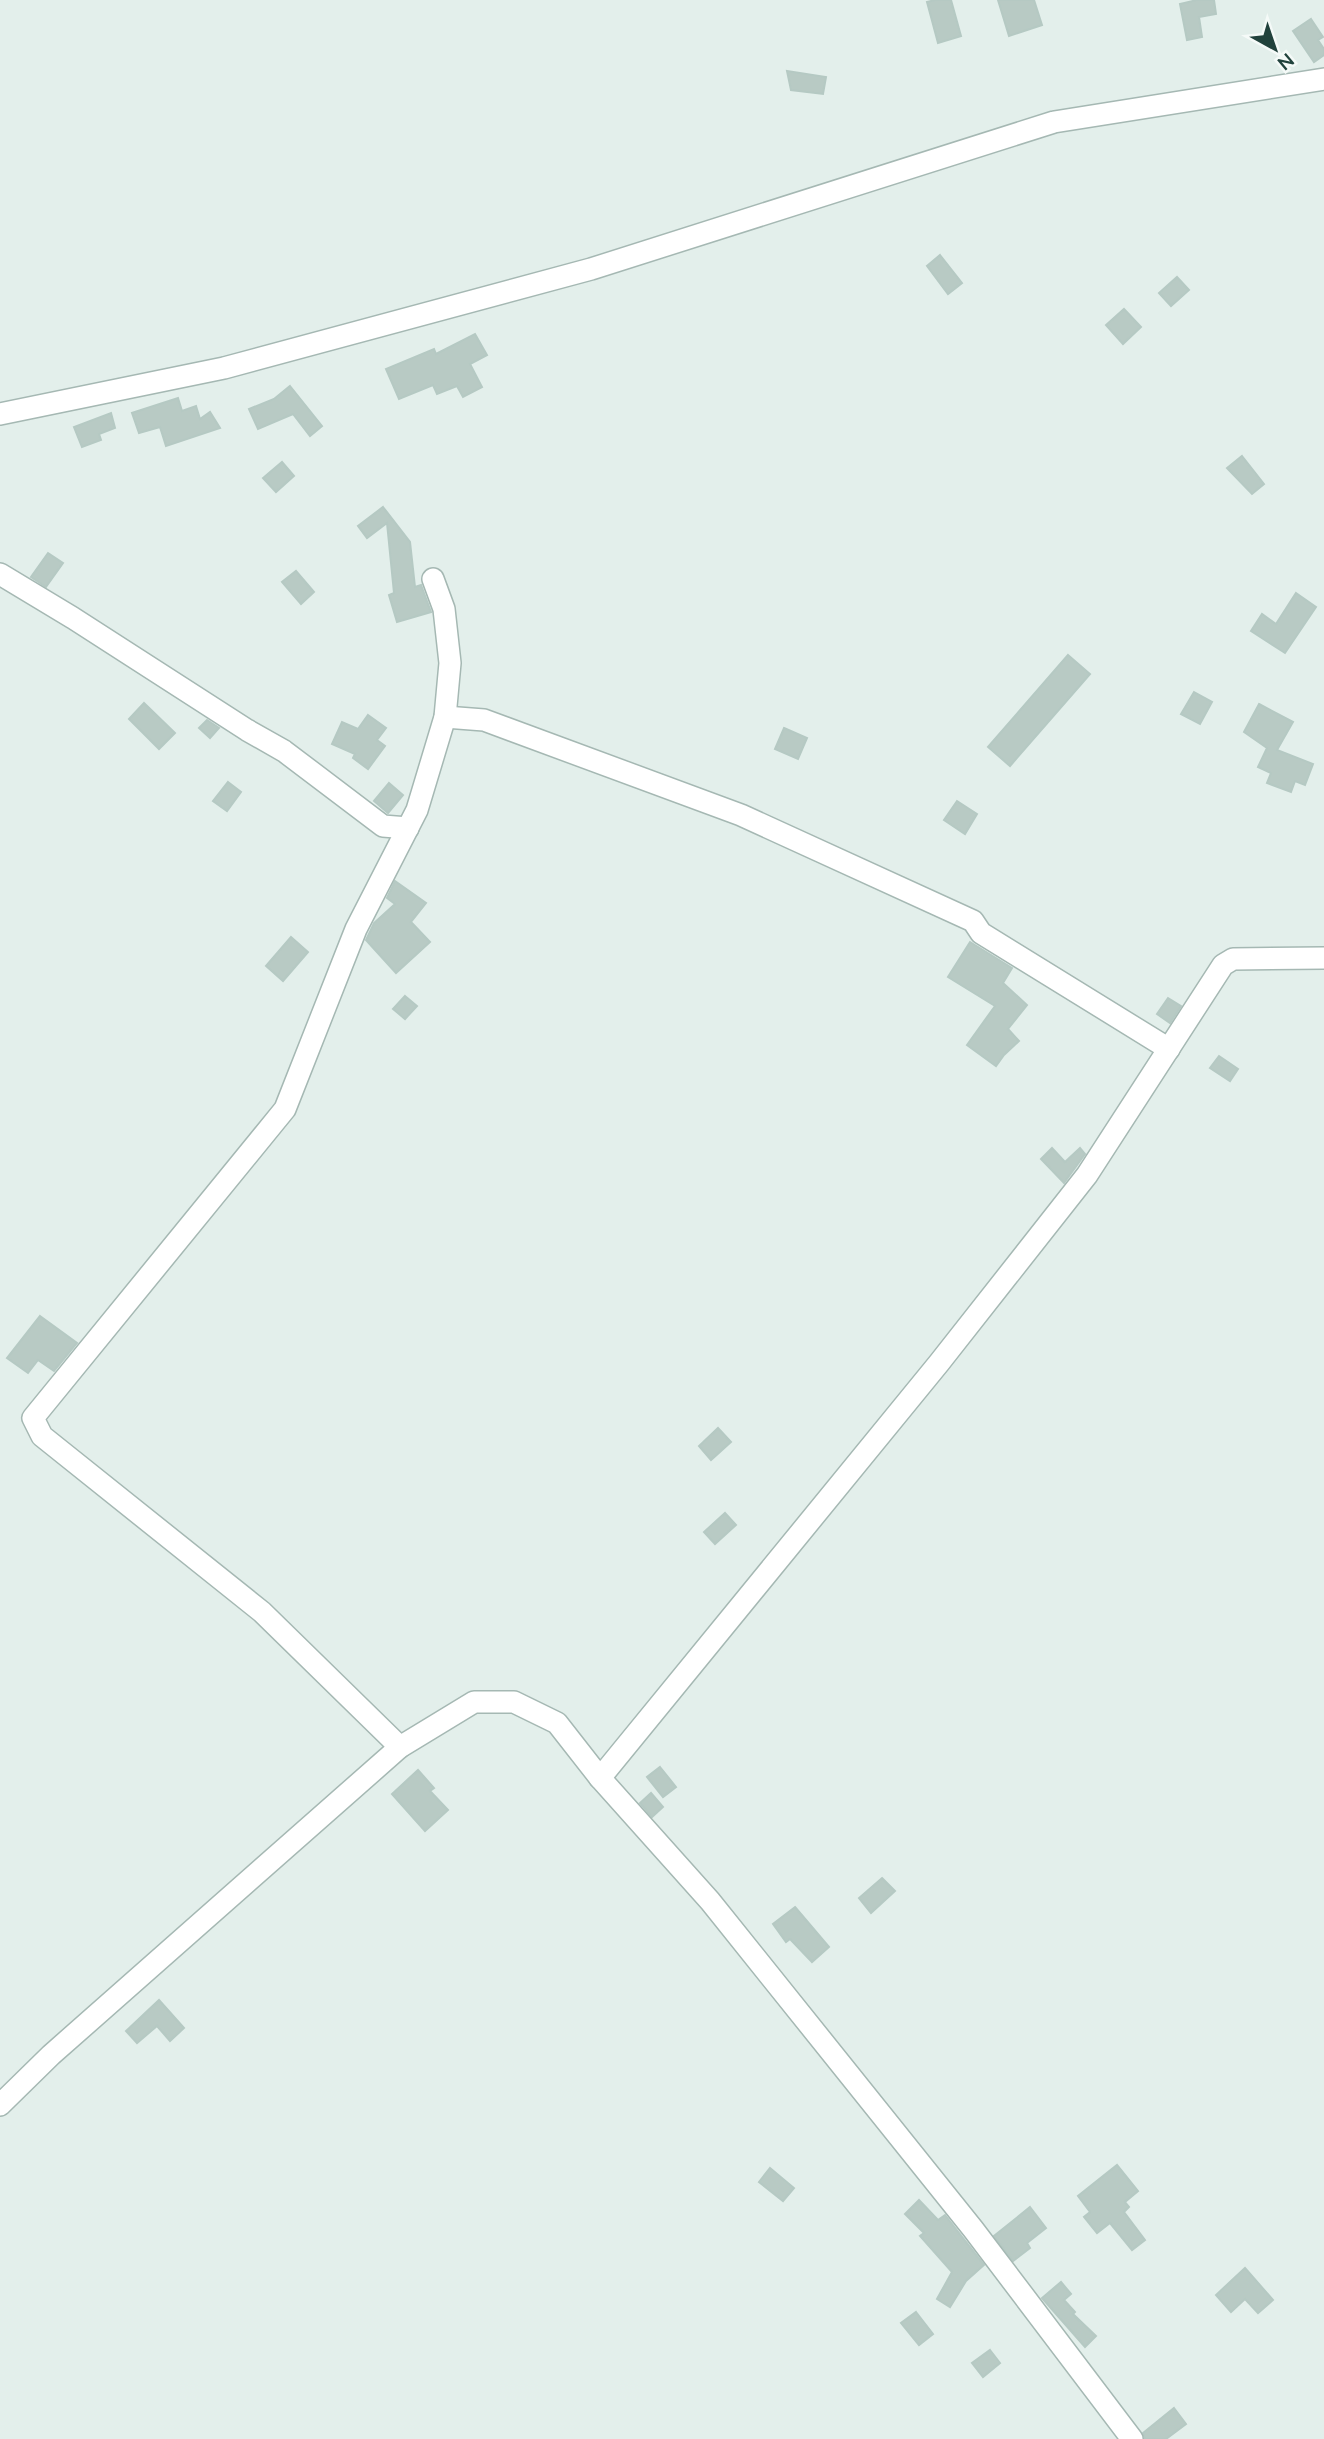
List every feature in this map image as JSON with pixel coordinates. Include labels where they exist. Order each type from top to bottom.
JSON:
[{"type":"street","points":[[0,414],[225,368],[592,269],[1054,122],[1324,79]]},
{"type":"street","points":[[0,574],[284,751],[383,826],[408,828]]},
{"type":"street","points":[[400,1747],[262,1612],[42,1436],[33,1418],[285,1109],[356,929],[417,810],[445,717],[450,663],[444,609],[433,579]]},
{"type":"street","points":[[445,717],[484,720],[741,816],[973,921],[981,933],[1169,1049]]},
{"type":"street","points":[[600,1778],[939,1363],[1087,1175],[1223,965],[1233,959],[1324,958]]},
{"type":"street","points":[[0,2105],[61,2046],[400,1747],[474,1702],[514,1702],[557,1723],[600,1778],[718,1912],[974,2229],[1132,2439]]},
{"type":"building","points":[[951,0],[961,36],[938,43],[927,2]]},
{"type":"building","points":[[998,0],[1034,0],[1042,25],[1009,36]]},
{"type":"building","points":[[1214,0],[1216,14],[1199,17],[1202,37],[1187,40],[1180,4]]},
{"type":"building","points":[[1311,19],[1323,37],[1318,40],[1324,49],[1324,55],[1314,62],[1293,31]]},
{"type":"building","points":[[787,71],[826,77],[823,94],[791,90]]},
{"type":"building","points":[[940,255],[962,283],[948,294],[927,266]]},
{"type":"building","points":[[1177,277],[1189,290],[1171,306],[1159,293]]},
{"type":"building","points":[[1124,309],[1141,327],[1123,344],[1106,325]]},
{"type":"building","points":[[475,334],[487,355],[470,364],[482,387],[463,397],[457,386],[437,394],[433,385],[399,399],[386,369],[434,349],[436,354]]},
{"type":"building","points":[[290,386],[322,426],[310,436],[293,414],[258,429],[249,409],[274,399]]},
{"type":"building","points":[[178,398],[182,411],[196,406],[200,419],[210,412],[220,428],[166,446],[160,427],[139,433],[132,413]]},
{"type":"building","points":[[111,413],[115,428],[99,434],[101,440],[82,447],[74,427]]},
{"type":"building","points":[[1242,456],[1264,484],[1252,494],[1227,468]]},
{"type":"building","points":[[282,462],[294,476],[276,492],[263,478]]},
{"type":"building","points":[[383,507],[410,542],[415,587],[421,585],[431,612],[397,622],[389,595],[394,593],[387,523],[367,538],[358,526]]},
{"type":"building","points":[[48,553],[63,563],[46,587],[31,577]]},
{"type":"building","points":[[296,571],[314,592],[301,604],[282,582]]},
{"type":"building","points":[[1296,593],[1316,607],[1285,653],[1251,631],[1262,614],[1276,624]]},
{"type":"building","points":[[1068,655],[1090,674],[1010,766],[988,747]]},
{"type":"building","points":[[1194,692],[1212,702],[1200,724],[1181,714]]},
{"type":"building","points":[[144,703],[175,733],[159,749],[129,719]]},
{"type":"building","points":[[1259,704],[1293,722],[1277,750],[1313,764],[1305,785],[1295,781],[1291,792],[1267,783],[1271,773],[1258,767],[1267,748],[1244,732]]},
{"type":"building","points":[[368,715],[386,728],[377,740],[385,746],[368,769],[353,758],[355,754],[332,744],[342,722],[358,729]]},
{"type":"building","points":[[207,720],[219,728],[210,738],[199,728]]},
{"type":"building","points":[[784,728],[807,738],[798,759],[775,749]]},
{"type":"building","points":[[228,782],[241,792],[227,811],[213,801]]},
{"type":"building","points":[[389,783],[403,795],[388,813],[374,801]]},
{"type":"building","points":[[957,801],[977,814],[965,834],[944,820]]},
{"type":"building","points":[[395,881],[426,903],[411,922],[430,942],[396,973],[366,940],[374,923],[395,904],[387,898]]},
{"type":"building","points":[[291,937],[308,952],[283,981],[266,966]]},
{"type":"building","points":[[970,942],[1012,968],[1003,983],[1027,1005],[1008,1029],[1019,1041],[996,1066],[967,1045],[995,1006],[948,977]]},
{"type":"building","points":[[405,996],[417,1006],[405,1019],[393,1009]]},
{"type":"building","points":[[1168,998],[1181,1006],[1170,1023],[1157,1014]]},
{"type":"building","points":[[1219,1056],[1238,1069],[1230,1081],[1210,1068]]},
{"type":"building","points":[[1052,1148],[1065,1162],[1080,1148],[1085,1154],[1064,1183],[1041,1159]]},
{"type":"building","points":[[40,1316],[77,1343],[54,1371],[38,1360],[28,1373],[7,1358]]},
{"type":"building","points":[[718,1428],[731,1442],[711,1460],[699,1446]]},
{"type":"building","points":[[725,1513],[736,1525],[715,1544],[704,1532]]},
{"type":"building","points":[[660,1767],[676,1787],[663,1797],[647,1777]]},
{"type":"building","points":[[418,1770],[434,1788],[430,1791],[448,1810],[425,1831],[392,1794]]},
{"type":"building","points":[[651,1793],[663,1807],[652,1817],[640,1803]]},
{"type":"building","points":[[882,1878],[895,1891],[871,1913],[859,1898]]},
{"type":"building","points":[[795,1907],[829,1947],[812,1962],[790,1939],[786,1942],[773,1924]]},
{"type":"building","points":[[159,2000],[184,2028],[170,2041],[157,2026],[137,2043],[126,2031]]},
{"type":"building","points":[[1117,2165],[1138,2191],[1125,2202],[1129,2207],[1124,2212],[1145,2240],[1132,2250],[1110,2223],[1097,2233],[1084,2217],[1090,2212],[1078,2196]]},
{"type":"building","points":[[770,2168],[794,2188],[783,2201],[759,2182]]},
{"type":"building","points":[[919,2200],[938,2220],[945,2215],[984,2265],[966,2281],[950,2307],[937,2299],[952,2272],[920,2236],[924,2233],[905,2214]]},
{"type":"building","points":[[1030,2207],[1046,2228],[1027,2243],[1030,2248],[1013,2261],[994,2236]]},
{"type":"building","points":[[1245,2268],[1273,2300],[1258,2313],[1245,2299],[1231,2312],[1216,2295]]},
{"type":"building","points":[[1061,2282],[1071,2294],[1064,2300],[1075,2312],[1073,2314],[1096,2336],[1085,2347],[1042,2298]]},
{"type":"building","points":[[916,2312],[933,2334],[919,2345],[901,2323]]},
{"type":"building","points":[[990,2350],[1000,2363],[983,2377],[972,2363]]},
{"type":"building","points":[[1174,2408],[1186,2424],[1166,2439],[1145,2439],[1143,2433]]}]
